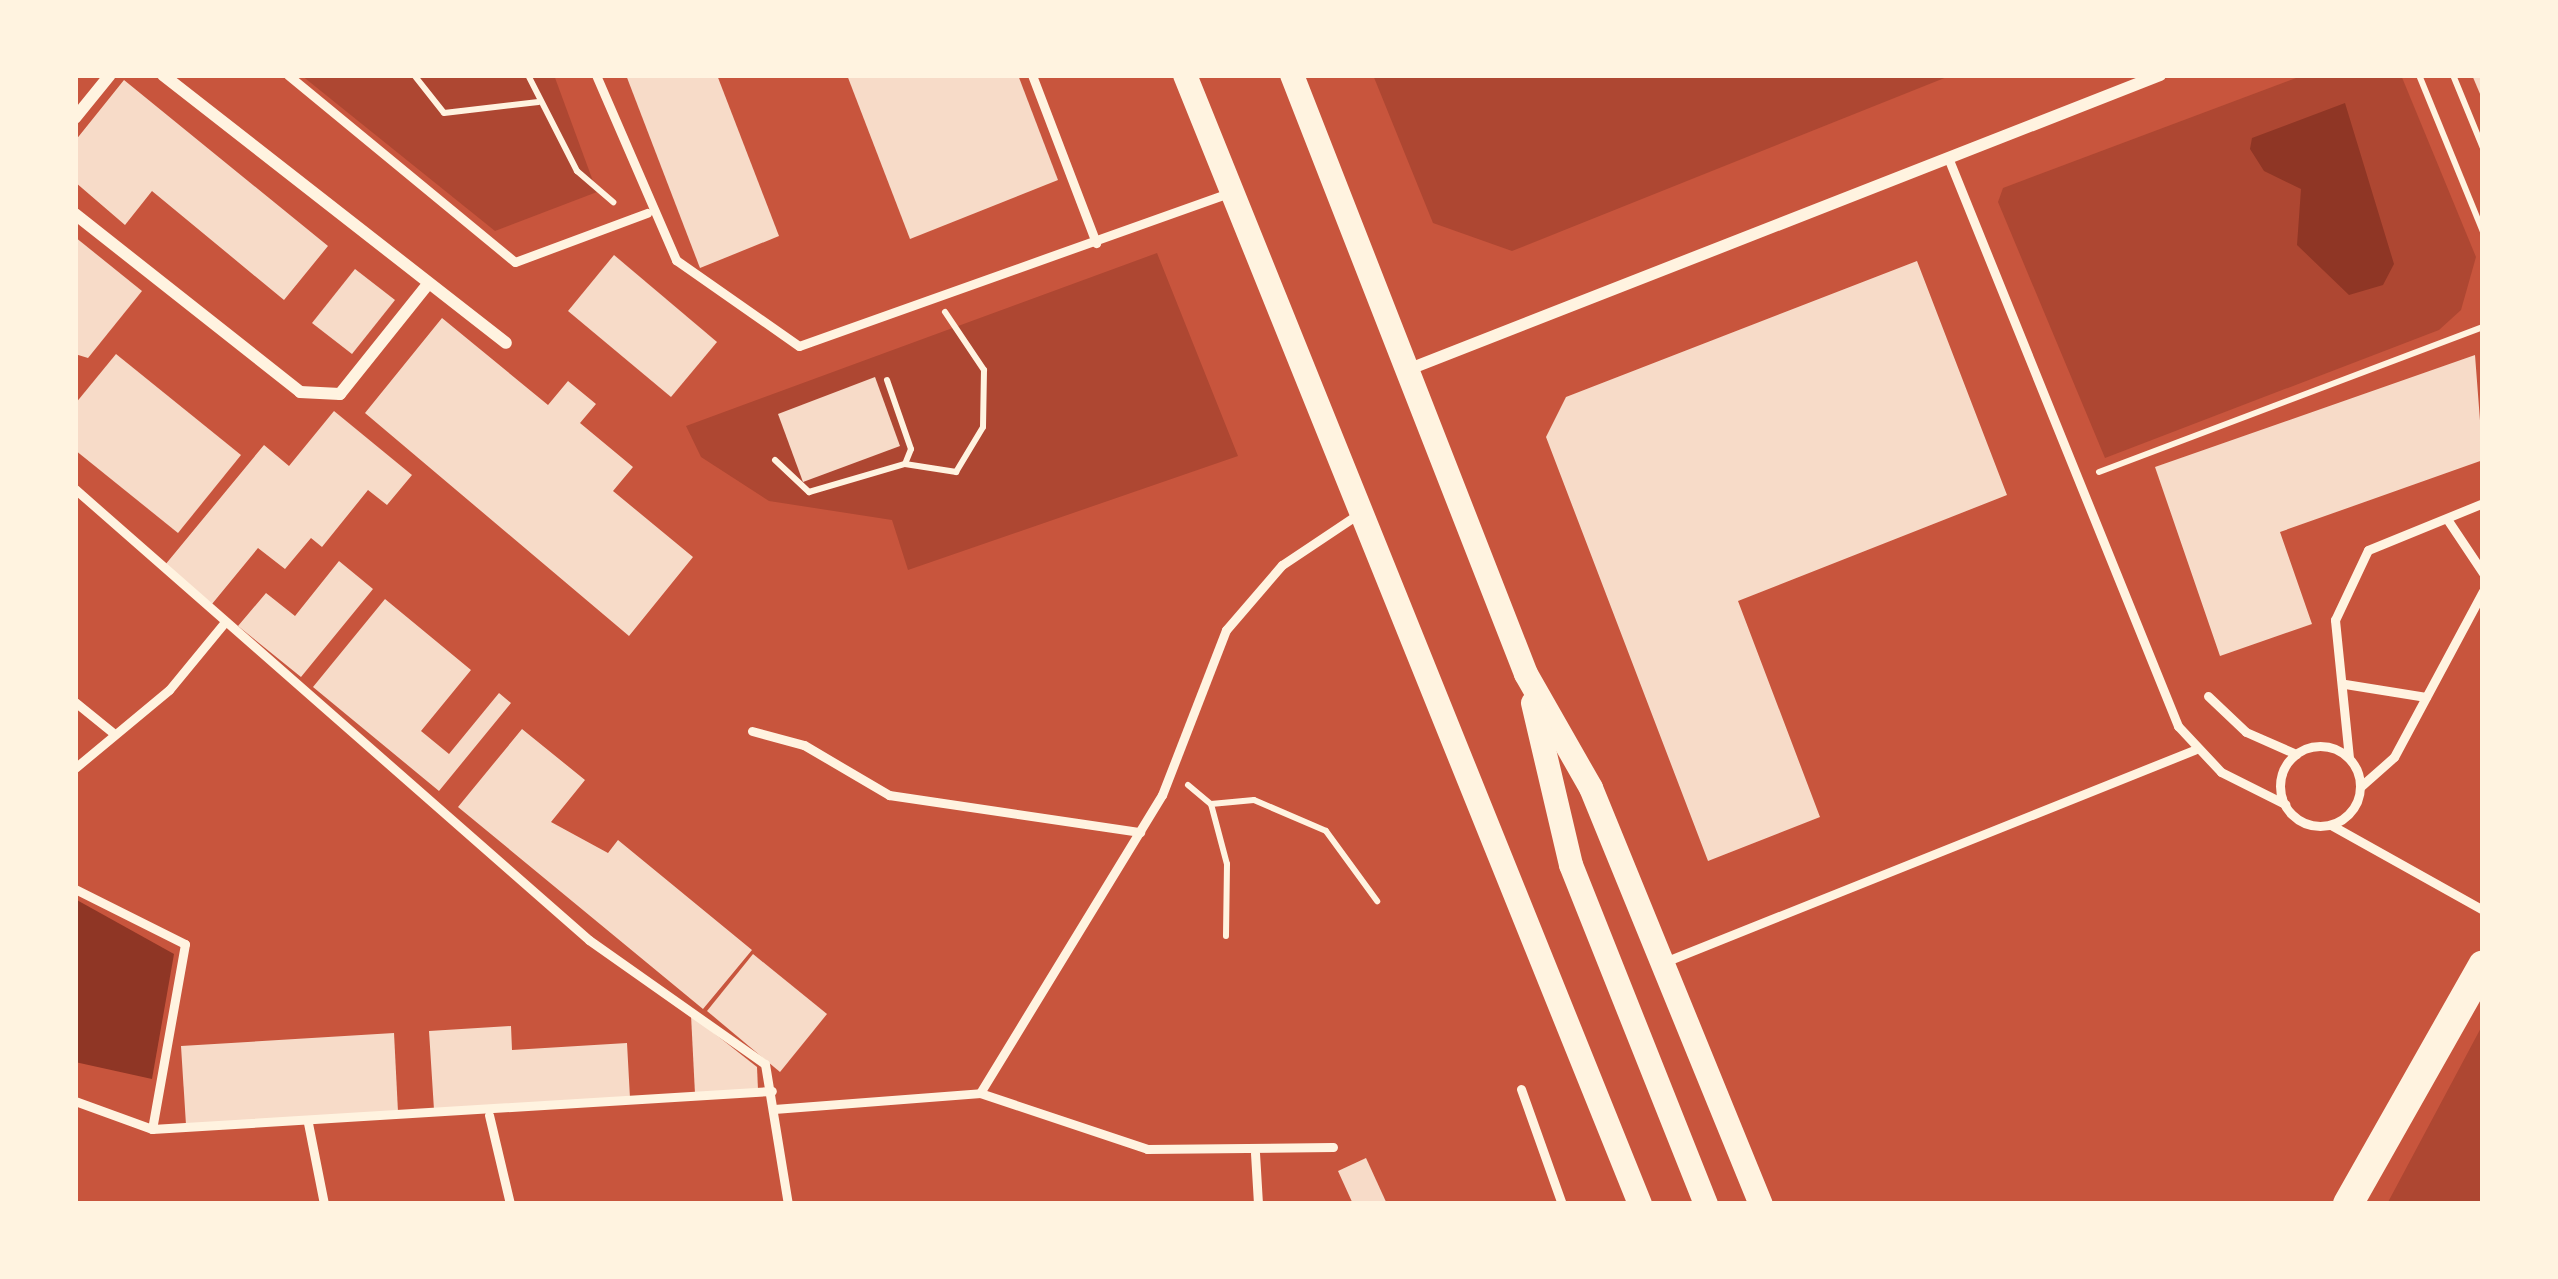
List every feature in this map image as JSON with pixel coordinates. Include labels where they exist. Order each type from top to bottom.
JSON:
[{"type":"main road","points":[[1185,75],[1640,1204]]},
{"type":"main road","points":[[1292,75],[1526,674],[1571,865],[1706,1204]]},
{"type":"main road","points":[[1526,674],[1591,788],[1761,1204]]},
{"type":"main road","points":[[2348,1204],[2483,965]]},
{"type":"street","points":[[75,118],[110,75]]},
{"type":"street","points":[[163,75],[425,288],[506,343]]},
{"type":"street","points":[[1407,370],[2160,75]]},
{"type":"street","points":[[75,214],[300,392],[340,394],[425,288]]},
{"type":"lane","points":[[288,75],[515,262],[642,215]]},
{"type":"lane","points":[[596,75],[642,215],[694,276],[799,346],[941,302],[1232,192]]},
{"type":"lane","points":[[1032,75],[1096,243]]},
{"type":"lane","points":[[1948,160],[2194,750],[2285,804],[2305,823],[2330,824],[2483,910]]},
{"type":"lane","points":[[75,489],[590,940],[765,1064],[788,1204]]},
{"type":"lane","points":[[2360,787],[2349,758],[2336,617],[2368,550],[2483,502]]},
{"type":"lane","points":[[980,1093],[1140,832],[1171,772],[1226,630],[1282,565],[1360,513]]},
{"type":"lane","points":[[2447,519],[2483,574]]},
{"type":"lane","points":[[2330,824],[2360,787],[2394,757],[2483,591]]},
{"type":"lane","points":[[75,768],[112,732],[169,690],[224,622]]},
{"type":"lane","points":[[2344,684],[2426,697]]},
{"type":"lane","points":[[2208,696],[2246,731],[2296,754]]},
{"type":"lane","points":[[75,702],[112,732]]},
{"type":"lane","points":[[752,731],[804,745],[889,795],[1140,832]]},
{"type":"lane","points":[[2285,804],[2281,777],[2296,754],[2322,746],[2349,758]]},
{"type":"lane","points":[[1662,963],[2194,750]]},
{"type":"lane","points":[[75,889],[185,944],[152,1129]]},
{"type":"lane","points":[[1521,1089],[1562,1204]]},
{"type":"lane","points":[[75,1101],[152,1129],[488,1115],[772,1090]]},
{"type":"lane","points":[[774,1109],[980,1093],[1147,1149],[1255,1153],[1333,1147]]},
{"type":"lane","points":[[488,1115],[510,1204]]},
{"type":"lane","points":[[308,1123],[324,1204]]},
{"type":"lane","points":[[1255,1153],[1258,1204]]},
{"type":"path","points":[[413,75],[443,113],[538,102]]},
{"type":"path","points":[[529,75],[538,102],[577,171],[642,215]]},
{"type":"path","points":[[2419,75],[2483,232]]},
{"type":"path","points":[[2453,75],[2483,148]]},
{"type":"path","points":[[2483,301],[2483,314]]},
{"type":"path","points":[[775,460],[809,491],[905,464],[956,472],[983,427],[984,370],[941,302]]},
{"type":"path","points":[[2099,472],[2483,327]]},
{"type":"path","points":[[887,380],[911,449],[905,464]]},
{"type":"path","points":[[1171,772],[1211,804],[1227,864],[1226,936]]},
{"type":"path","points":[[1211,804],[1254,800],[1326,831],[1377,902]]},
{"type":"shaded area","points":[[301,75],[554,75],[597,192],[495,231]]},
{"type":"shaded area","points":[[1373,75],[1952,75],[1512,251],[1433,223]]},
{"type":"shaded area","points":[[2304,75],[2401,75],[2476,257],[2461,310],[2439,330],[2105,458],[1998,202],[2003,188]]},
{"type":"shaded area","points":[[2345,103],[2394,264],[2383,285],[2349,295],[2297,245],[2301,189],[2264,171],[2250,149],[2252,138]]},
{"type":"shaded area","points":[[1157,253],[1238,456],[908,570],[892,520],[769,501],[701,457],[686,426]]},
{"type":"shaded area","points":[[75,899],[174,954],[152,1079],[75,1062]]},
{"type":"shaded area","points":[[2483,1024],[2483,1204],[2387,1204]]},
{"type":"building","points":[[626,75],[717,75],[779,236],[700,268]]},
{"type":"building","points":[[847,75],[1018,75],[1058,180],[910,239]]},
{"type":"building","points":[[2472,75],[2483,75],[2483,101]]},
{"type":"building","points":[[124,80],[328,246],[284,300],[152,191],[125,225],[75,182],[75,141]]},
{"type":"building","points":[[75,237],[142,291],[88,358],[75,354]]},
{"type":"building","points":[[614,255],[717,342],[671,397],[568,311]]},
{"type":"building","points":[[1917,261],[2007,495],[1738,601],[1820,817],[1708,861],[1546,437],[1566,397]]},
{"type":"building","points":[[355,269],[395,300],[352,354],[312,323]]},
{"type":"building","points":[[442,318],[548,405],[568,381],[596,404],[580,423],[633,467],[613,491],[693,557],[629,636],[365,413]]},
{"type":"building","points":[[116,354],[241,455],[178,533],[75,450],[75,404]]},
{"type":"building","points":[[2475,355],[2483,460],[2280,532],[2312,624],[2220,656],[2155,467]]},
{"type":"building","points":[[875,377],[900,446],[803,482],[778,414]]},
{"type":"building","points":[[334,411],[412,475],[387,505],[368,490],[322,547],[311,538],[285,569],[258,548],[212,604],[165,565],[264,445],[289,466]]},
{"type":"building","points":[[339,561],[373,589],[301,677],[238,626],[266,593],[295,616]]},
{"type":"building","points":[[385,599],[471,670],[421,731],[449,754],[499,693],[511,703],[439,791],[313,687]]},
{"type":"building","points":[[522,729],[585,780],[551,822],[608,853],[618,840],[752,950],[703,1009],[458,807]]},
{"type":"building","points":[[753,954],[827,1014],[780,1072],[707,1011]]},
{"type":"building","points":[[691,1015],[757,1067],[758,1090],[695,1094]]},
{"type":"building","points":[[511,1026],[512,1050],[627,1043],[630,1098],[434,1110],[429,1031]]},
{"type":"building","points":[[394,1033],[398,1112],[186,1125],[181,1046]]},
{"type":"building","points":[[1366,1158],[1387,1204],[1353,1204],[1338,1171]]}]
